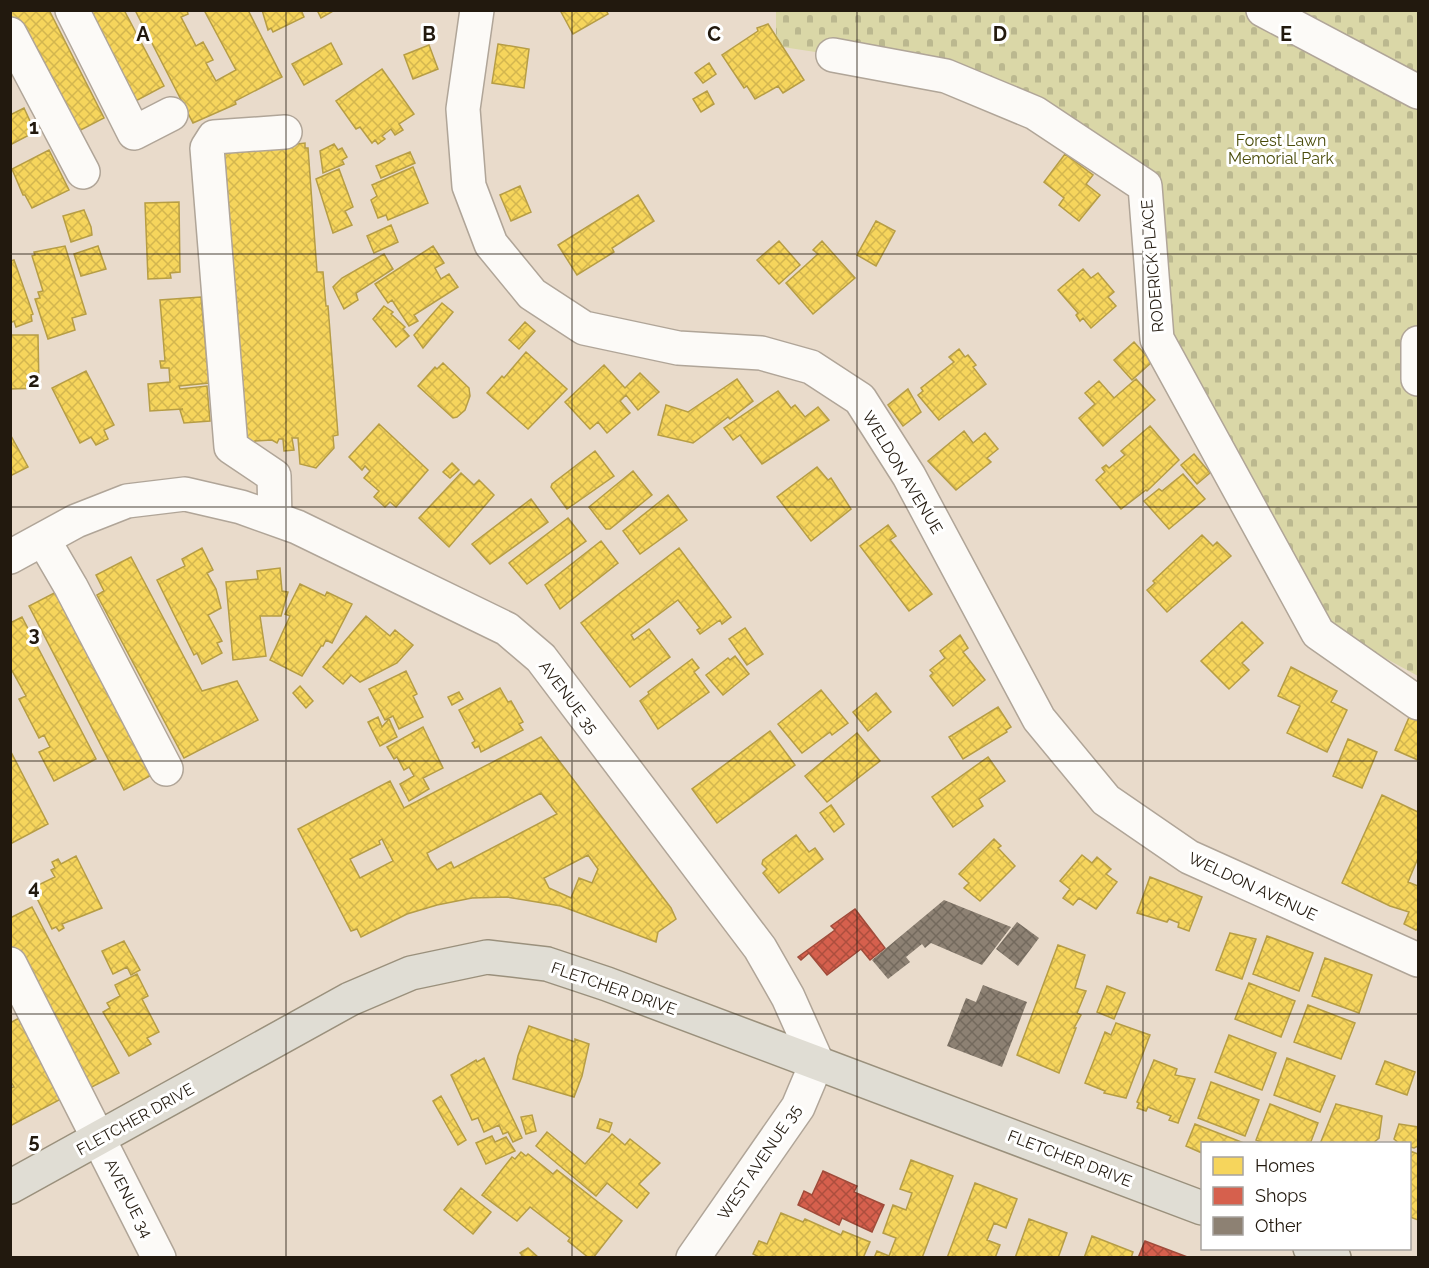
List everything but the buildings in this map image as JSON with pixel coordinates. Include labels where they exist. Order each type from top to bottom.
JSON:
[{"type":"main road","name":"FLETCHER DRIVE","points":[[12,1182],[99,1139],[350,999],[411,973],[487,957],[547,964],[817,1062],[1201,1207]]},
{"type":"main road","points":[[1315,1250],[1334,1257]]},
{"type":"street","points":[[72,10],[134,133],[171,114]]},
{"type":"street","name":"WELDON AVENUE","points":[[477,10],[463,109],[469,186],[491,244],[532,294],[584,328],[678,348],[761,353],[810,367],[860,399],[909,476],[1039,720],[1106,800],[1189,857],[1419,960]]},
{"type":"street","points":[[1263,10],[1419,92]]},
{"type":"street","points":[[10,34],[83,172]]},
{"type":"street","name":"RODERICK PLACE","points":[[833,55],[946,76],[1002,99],[1035,113],[1145,186],[1157,339],[1318,633],[1419,703]]},
{"type":"street","points":[[275,519],[274,476],[231,447],[207,148],[214,137],[285,132]]},
{"type":"street","points":[[1419,343],[1419,379]]},
{"type":"street","name":"AVENUE 35","points":[[50,535],[128,501],[185,494],[241,507],[297,527],[507,629],[541,658],[760,948],[788,996],[817,1062]]},
{"type":"street","points":[[10,557],[50,535]]},
{"type":"street","points":[[50,535],[71,587],[166,769]]},
{"type":"street","points":[[50,535],[148,711]]},
{"type":"street","name":"AVENUE 34","points":[[10,964],[159,1257]]},
{"type":"street","name":"WEST AVENUE 35","points":[[693,1257],[798,1107],[817,1062]]},
{"type":"green space","name":"Forest Lawn Memorial Park","points":[[776,11],[1418,11],[1418,676],[1328,627],[1162,334],[1165,251],[1107,154],[907,66],[776,46]]}]
